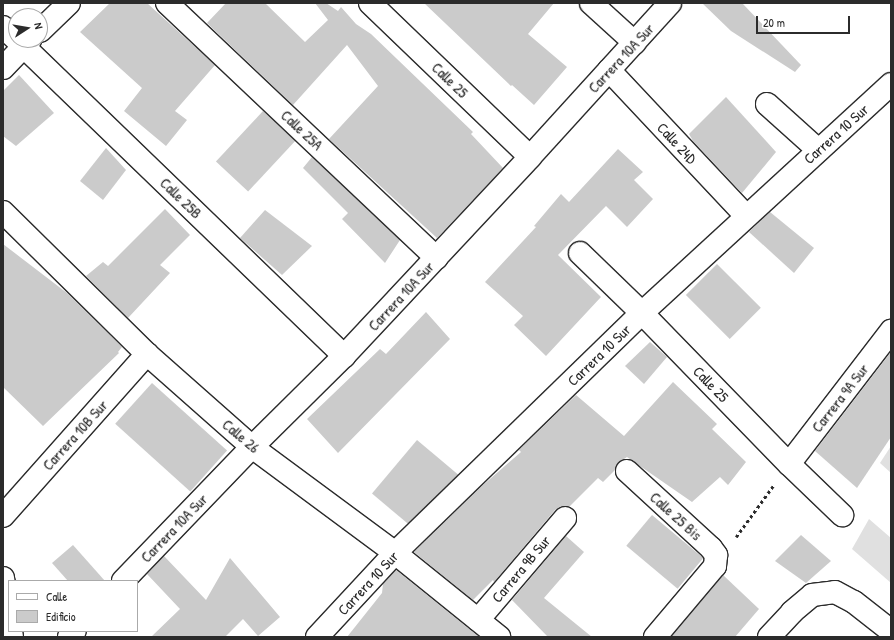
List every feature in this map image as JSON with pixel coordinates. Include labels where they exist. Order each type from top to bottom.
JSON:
[{"type":"street","points":[[48,23],[69,3]]},
{"type":"street","name":"Calle 25A","points":[[167,3],[437,258]]},
{"type":"street","name":"Calle 25","points":[[370,3],[530,157]]},
{"type":"street","points":[[591,3],[635,43]]},
{"type":"street","name":"Carrera 10A Sur","points":[[124,580],[252,447],[344,356],[437,258],[670,3]]},
{"type":"street","points":[[3,68],[17,48]]},
{"type":"street","name":"Calle 25B","points":[[29,48],[344,356]]},
{"type":"street","name":"Calle 24D","points":[[609,70],[746,216]]},
{"type":"street","name":"Carrera 10 Sur","points":[[317,637],[395,553],[642,313],[818,150],[889,90]]},
{"type":"street","points":[[767,104],[818,150]]},
{"type":"street","name":"Calle 26","points":[[3,212],[147,354],[252,447],[395,553],[499,637]]},
{"type":"street","name":"Calle 25","points":[[580,253],[642,313],[789,464],[842,515]]},
{"type":"street","name":"Carrera 9A Sur","points":[[789,464],[891,331]]},
{"type":"street","name":"Carrera 10B Sur","points":[[3,516],[147,354]]},
{"type":"street","name":"Calle 25 Bis","points":[[627,472],[711,548],[716,555],[715,566]]},
{"type":"street","name":"Carrera 9B Sur","points":[[478,620],[565,518]]},
{"type":"street","points":[[655,637],[715,566]]},
{"type":"street","points":[[3,578],[8,610]]},
{"type":"street","points":[[769,637],[792,612],[812,595],[835,592],[854,602],[891,631]]},
{"type":"path","points":[[715,566],[789,464]]},
{"type":"shaded area","points":[[891,446],[891,473],[880,463]]},
{"type":"shaded area","points":[[869,519],[891,538],[891,583],[852,549]]},
{"type":"building","points":[[110,3],[147,3],[215,65],[175,111],[187,120],[166,146],[124,111],[142,88],[80,32]]},
{"type":"building","points":[[226,3],[265,3],[305,42],[328,20],[315,3],[326,3],[338,11],[341,7],[356,24],[371,34],[473,132],[471,134],[503,168],[437,238],[329,139],[378,86],[347,45],[293,105],[207,23]]},
{"type":"building","points":[[424,3],[554,3],[528,34],[567,67],[534,105],[512,85],[511,86]]},
{"type":"building","points":[[702,3],[742,3],[801,65],[795,72],[731,31]]},
{"type":"building","points":[[19,75],[54,113],[16,146],[3,136],[3,91]]},
{"type":"building","points":[[726,97],[776,152],[742,193],[693,141],[689,134]]},
{"type":"building","points":[[263,111],[295,141],[248,191],[216,161]]},
{"type":"building","points":[[106,148],[126,170],[103,200],[80,181]]},
{"type":"building","points":[[618,149],[643,172],[634,180],[653,199],[627,227],[606,206],[558,255],[601,297],[546,356],[514,325],[523,316],[485,282],[536,227],[534,226],[561,194],[569,202]]},
{"type":"building","points":[[312,157],[400,240],[385,263],[342,219],[348,213],[303,168]]},
{"type":"building","points":[[165,209],[190,235],[160,265],[170,273],[128,318],[86,276],[103,262],[108,266]]},
{"type":"building","points":[[265,210],[312,246],[282,275],[240,238]]},
{"type":"building","points":[[770,212],[814,248],[794,273],[749,232]]},
{"type":"building","points":[[3,244],[67,293],[122,347],[118,352],[119,353],[43,426],[3,387]]},
{"type":"building","points":[[717,264],[761,308],[730,339],[686,295]]},
{"type":"building","points":[[426,312],[450,339],[338,453],[307,419],[380,349],[386,354]]},
{"type":"building","points":[[650,342],[667,357],[644,384],[625,366]]},
{"type":"building","points":[[891,352],[891,437],[857,488],[815,451]]},
{"type":"building","points":[[673,382],[717,424],[712,429],[746,462],[728,485],[720,477],[692,502],[627,457],[618,463],[615,470],[603,482],[598,478],[569,507],[561,506],[555,510],[494,582],[493,580],[473,600],[414,552],[482,486],[521,452],[519,450],[576,395],[624,436]]},
{"type":"building","points":[[152,383],[227,451],[190,491],[115,424]]},
{"type":"building","points":[[417,440],[458,475],[413,528],[372,494]]},
{"type":"building","points":[[652,515],[703,558],[678,589],[626,546]]},
{"type":"building","points":[[801,535],[831,561],[806,583],[775,561]]},
{"type":"building","points":[[566,536],[584,552],[544,598],[592,637],[548,637],[512,600]]},
{"type":"building","points":[[73,545],[104,580],[67,580],[52,563]]},
{"type":"building","points":[[164,556],[206,600],[230,558],[280,617],[258,636],[243,619],[225,637],[151,637],[180,609],[147,574]]},
{"type":"building","points":[[396,570],[479,637],[347,637],[382,593],[383,584]]},
{"type":"building","points":[[723,575],[759,609],[735,637],[671,637]]}]
